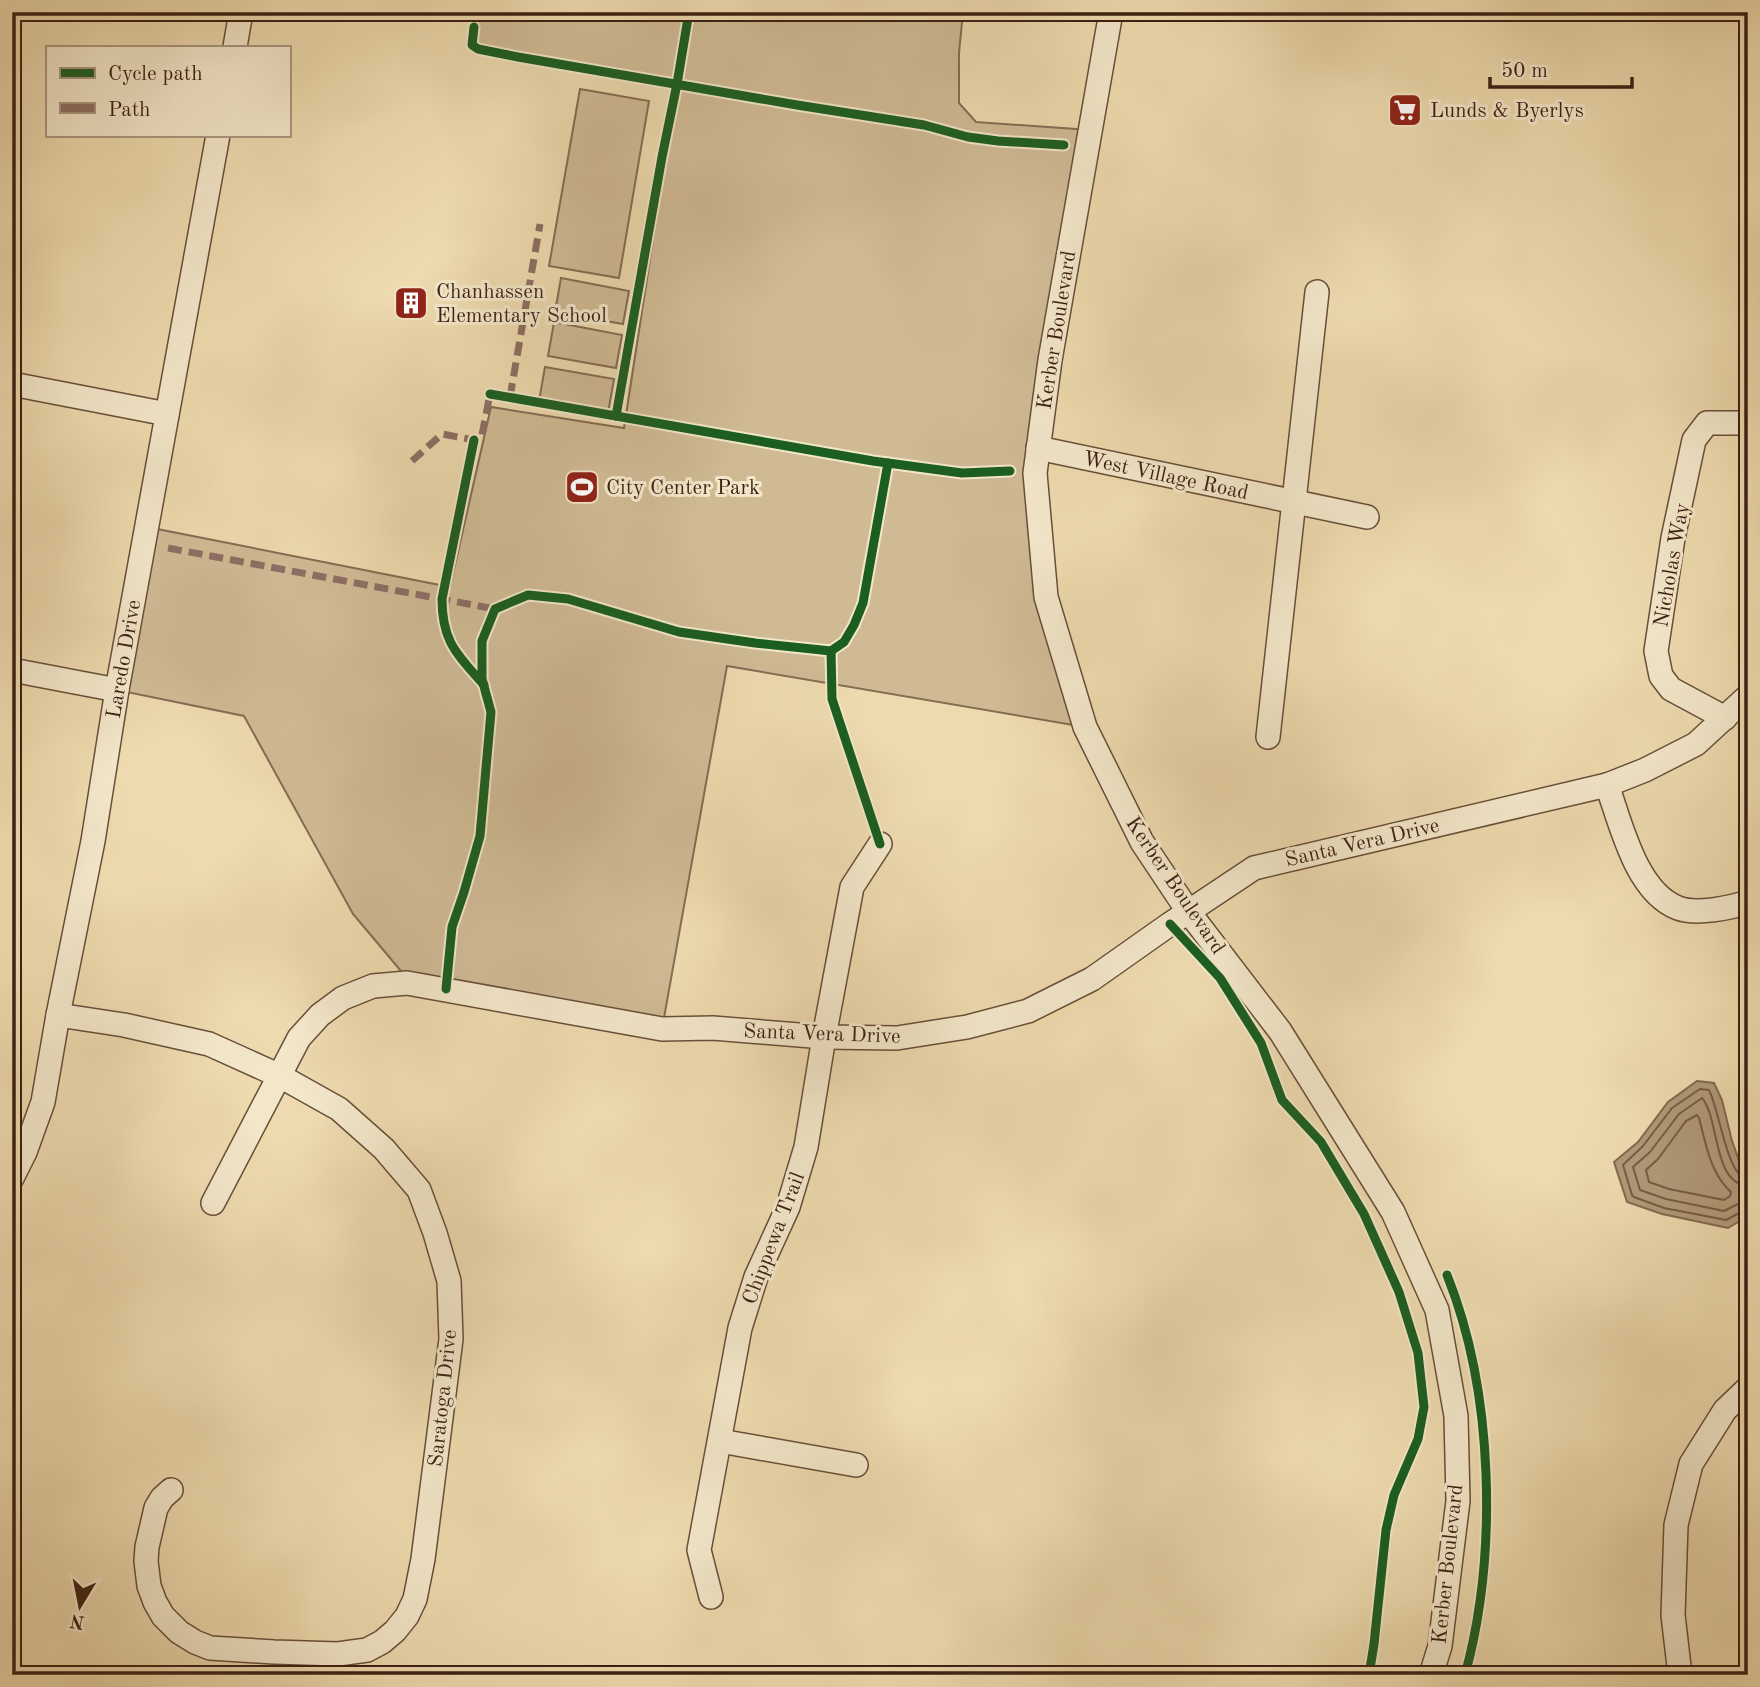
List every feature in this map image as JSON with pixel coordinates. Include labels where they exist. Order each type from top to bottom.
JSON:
[{"type":"street","points":[[235,46],[242,12]]},
{"type":"street","name":"Kerber Boulevard","points":[[1111,12],[1050,360],[1035,473],[1046,597],[1085,727],[1142,842],[1188,911],[1280,1031],[1394,1212],[1437,1310],[1456,1416],[1458,1501],[1440,1646],[1431,1675]]},
{"type":"street","name":"Laredo Drive","points":[[12,1178],[25,1152],[43,1102],[93,841],[117,690],[218,136]]},
{"type":"street","points":[[1268,737],[1317,292]]},
{"type":"street","points":[[12,384],[167,414]]},
{"type":"street","name":"Nicholas Way","points":[[1725,718],[1671,689],[1661,676],[1656,651],[1673,538],[1694,440],[1707,424],[1748,423]]},
{"type":"street","name":"West Village Road","points":[[1038,449],[1367,517]]},
{"type":"street","points":[[12,670],[117,690]]},
{"type":"street","name":"Santa Vera Drive","points":[[214,1203],[299,1038],[320,1015],[343,998],[373,986],[407,983],[662,1028],[713,1028],[824,1037],[897,1038],[967,1027],[1028,1011],[1092,979],[1254,868],[1607,785],[1645,770],[1696,744],[1748,696]]},
{"type":"street","points":[[1607,785],[1642,875],[1657,894],[1679,909],[1704,911],[1748,902]]},
{"type":"street","name":"Chippewa Trail","points":[[710,1597],[699,1550],[740,1328],[756,1277],[789,1207],[806,1147],[852,887],[880,844]]},
{"type":"street","name":"Saratoga Drive","points":[[58,1015],[124,1025],[209,1044],[280,1076],[340,1108],[384,1149],[419,1191],[449,1281],[451,1339],[423,1559],[415,1599],[407,1616],[382,1642],[367,1650],[338,1654],[210,1648],[179,1632],[163,1616],[155,1602],[147,1574],[146,1548],[156,1508],[171,1490]]},
{"type":"street","points":[[1680,1675],[1672,1615],[1676,1525],[1691,1464],[1725,1410],[1748,1388]]},
{"type":"street","points":[[720,1441],[856,1465]]},
{"type":"shaded area","name":"City Center Park","points":[[479,12],[963,12],[959,53],[959,103],[976,122],[1090,130],[1038,448],[1046,597],[1085,727],[727,666],[662,1029],[411,983],[353,914],[244,716],[117,690],[147,527],[450,587],[491,407],[624,428],[677,84],[478,49],[472,45]]},
{"type":"shaded area","points":[[580,89],[649,101],[619,278],[549,266]]},
{"type":"shaded area","points":[[561,278],[629,291],[623,324],[555,312]]},
{"type":"shaded area","points":[[554,322],[622,335],[616,368],[548,356]]},
{"type":"shaded area","points":[[545,367],[614,379],[608,413],[539,401]]},
{"type":"water","points":[[1697,1081],[1714,1083],[1722,1100],[1740,1163],[1748,1173],[1748,1216],[1728,1228],[1662,1214],[1627,1202],[1614,1162],[1638,1142],[1668,1102]]},
{"type":"marked path","points":[[510,397],[540,224]]},
{"type":"marked path","points":[[412,461],[442,434],[480,439],[490,394]]},
{"type":"marked path","points":[[168,548],[495,609]]},
{"type":"cycle path","points":[[616,416],[689,12]]},
{"type":"cycle path","points":[[474,27],[472,45],[478,49],[924,125],[968,137],[1064,145]]},
{"type":"cycle path","points":[[490,394],[873,461],[962,473],[1010,471]]},
{"type":"cycle path","points":[[474,440],[442,599],[448,637],[459,656],[484,685]]},
{"type":"cycle path","points":[[446,989],[452,927],[480,836],[491,712],[482,679],[482,641],[495,609],[528,595],[568,599],[679,632],[831,651],[844,642],[863,603],[888,463]]},
{"type":"cycle path","points":[[831,651],[832,699],[880,844]]},
{"type":"cycle path","points":[[1170,924],[1220,978],[1261,1043],[1282,1100],[1321,1142],[1364,1214],[1399,1292],[1418,1353],[1424,1407],[1418,1439],[1394,1495],[1386,1530],[1369,1675]]},
{"type":"cycle path","points":[[1447,1275],[1463,1321],[1474,1370],[1482,1421],[1486,1474],[1483,1578],[1476,1628],[1465,1675]]},
{"type":"cycle path","points":[[12,1421],[16,1463],[12,1527]]},
{"type":"place","name":"Lunds & Byerlys","points":[[1405,110]]},
{"type":"place","name":"Chanhassen Elementary School","points":[[411,303]]},
{"type":"place","name":"City Center Park","points":[[582,487]]}]
